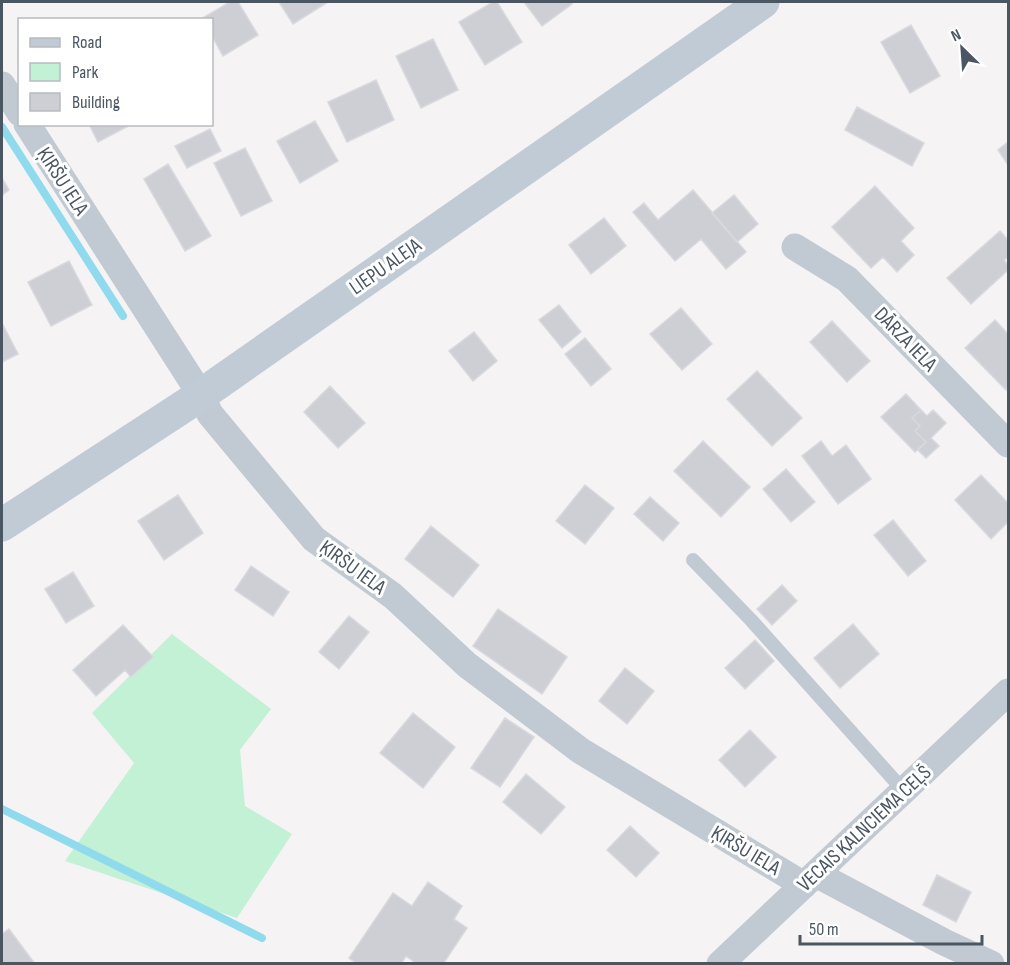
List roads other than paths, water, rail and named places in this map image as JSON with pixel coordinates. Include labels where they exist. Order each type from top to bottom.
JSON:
[{"type":"street","name":"LIEPU ALEJA","points":[[2,525],[201,395],[763,2]]},
{"type":"street","points":[[2,85],[18,110]]},
{"type":"street","name":"ĶIRŠU IELA","points":[[28,126],[201,395],[210,414],[314,539],[393,596],[467,665],[581,751],[810,880],[991,963]]},
{"type":"street","name":"DĀRZA IELA","points":[[795,247],[847,279],[1008,444]]},
{"type":"street","name":"VECAIS KALNCIEMA CEĻŠ","points":[[720,963],[1008,692]]},
{"type":"lane","points":[[693,560],[751,620],[904,790]]},
{"type":"waterway","points":[[2,127],[123,316]]},
{"type":"waterway","points":[[2,809],[262,938]]}]
